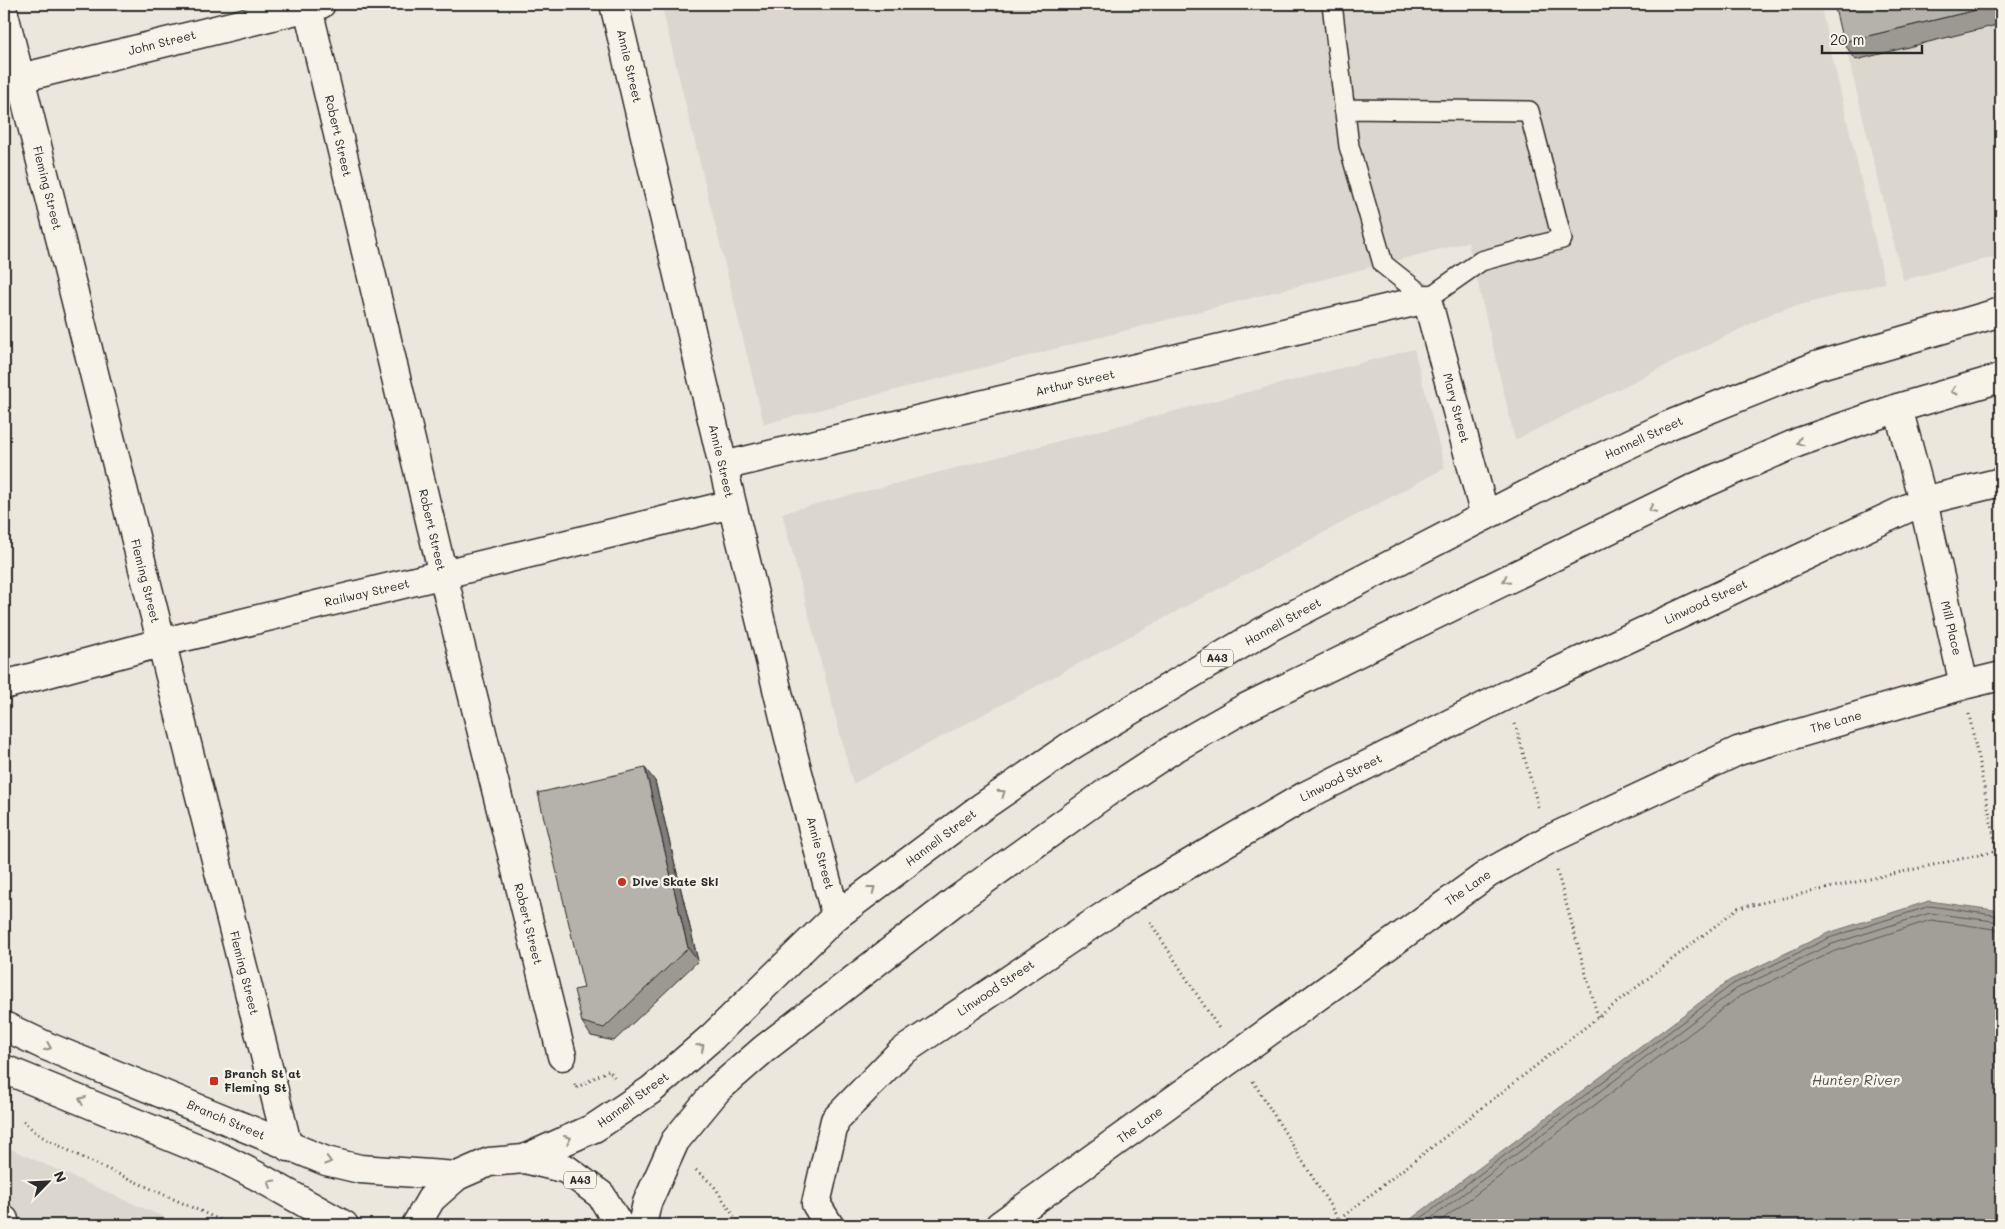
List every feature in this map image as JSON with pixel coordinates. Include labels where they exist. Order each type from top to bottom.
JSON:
[{"type":"main road","name":"Annie Street","points":[[614,4],[732,504],[793,754],[836,916]]},
{"type":"main road","name":"John Street","points":[[12,80],[312,5]]},
{"type":"main road","name":"Robert Street","points":[[312,5],[443,575],[562,1056]]},
{"type":"main road","name":"Fleming Street","points":[[4,14],[12,80],[160,643],[288,1147]]},
{"type":"main road","name":"Arthur Street","points":[[723,466],[1427,299]]},
{"type":"main road","name":"Mary Street","points":[[1427,299],[1485,516]]},
{"type":"main road","name":"Hannell Street","points":[[524,1159],[594,1128],[651,1090],[712,1037],[836,916],[979,810],[1068,747],[1272,626],[1574,470],[1667,426],[1816,366],[2001,312]]},
{"type":"main road","points":[[642,1225],[647,1203],[675,1141],[717,1090],[764,1049],[954,902],[1114,787],[1173,749],[1245,708],[1696,487],[1799,442],[1898,408],[2001,378]]},
{"type":"main road","name":"Mill Place","points":[[1898,408],[1923,501],[1964,685]]},
{"type":"main road","name":"Linwood Street","points":[[829,1225],[816,1204],[835,1120],[900,1053],[1126,901],[1305,796],[1507,695],[1923,501],[2001,482]]},
{"type":"main road","name":"Railway Street","points":[[4,686],[160,643],[732,504]]},
{"type":"main road","name":"The Lane","points":[[1000,1225],[1489,873],[1548,840],[1738,751],[2001,676]]},
{"type":"main road","name":"Branch Street","points":[[4,1026],[46,1046],[326,1161],[360,1169],[457,1176]]},
{"type":"main road","points":[[4,1069],[222,1158],[260,1177],[344,1225]]},
{"type":"main road","name":"A43","points":[[416,1225],[431,1199],[457,1176],[489,1162],[524,1159],[566,1169],[601,1195],[619,1225]]},
{"type":"main road","points":[[4,1220],[5,1225]]},
{"type":"lane","points":[[1332,4],[1344,108],[1349,146],[1383,264],[1427,299],[1481,261],[1562,239],[1530,111],[1344,108]]},
{"type":"path","points":[[1332,1225],[1738,908],[1999,850],[1964,685]]},
{"type":"path","points":[[576,1088],[608,1070]]},
{"type":"path","points":[[24,1121],[39,1135],[83,1158],[231,1225]]},
{"type":"path","points":[[703,1176],[714,1186],[740,1225]]},
{"type":"shaded area","points":[[661,4],[1820,4],[1885,283],[1777,311],[1515,440],[1468,242],[764,424]]},
{"type":"shaded area","points":[[1835,4],[2001,4],[2001,255],[1903,280]]},
{"type":"shaded area","points":[[1414,349],[1445,468],[853,784],[782,513]]},
{"type":"shaded area","points":[[4,1146],[161,1216],[182,1225],[4,1225]]},
{"type":"water","name":"Hunter River","points":[[1929,901],[2001,911],[2001,1225],[1403,1225],[1730,980],[1828,933]]},
{"type":"building","points":[[1834,4],[2001,4],[1843,42]]},
{"type":"building","name":"Dive Skate Ski","points":[[645,768],[688,948],[604,1028],[582,1022],[574,990],[584,988],[538,793]]},
{"type":"place","name":"Dive Skate Ski","points":[[622,882]]},
{"type":"place","name":"Branch St at Fleming St","points":[[214,1081]]}]
